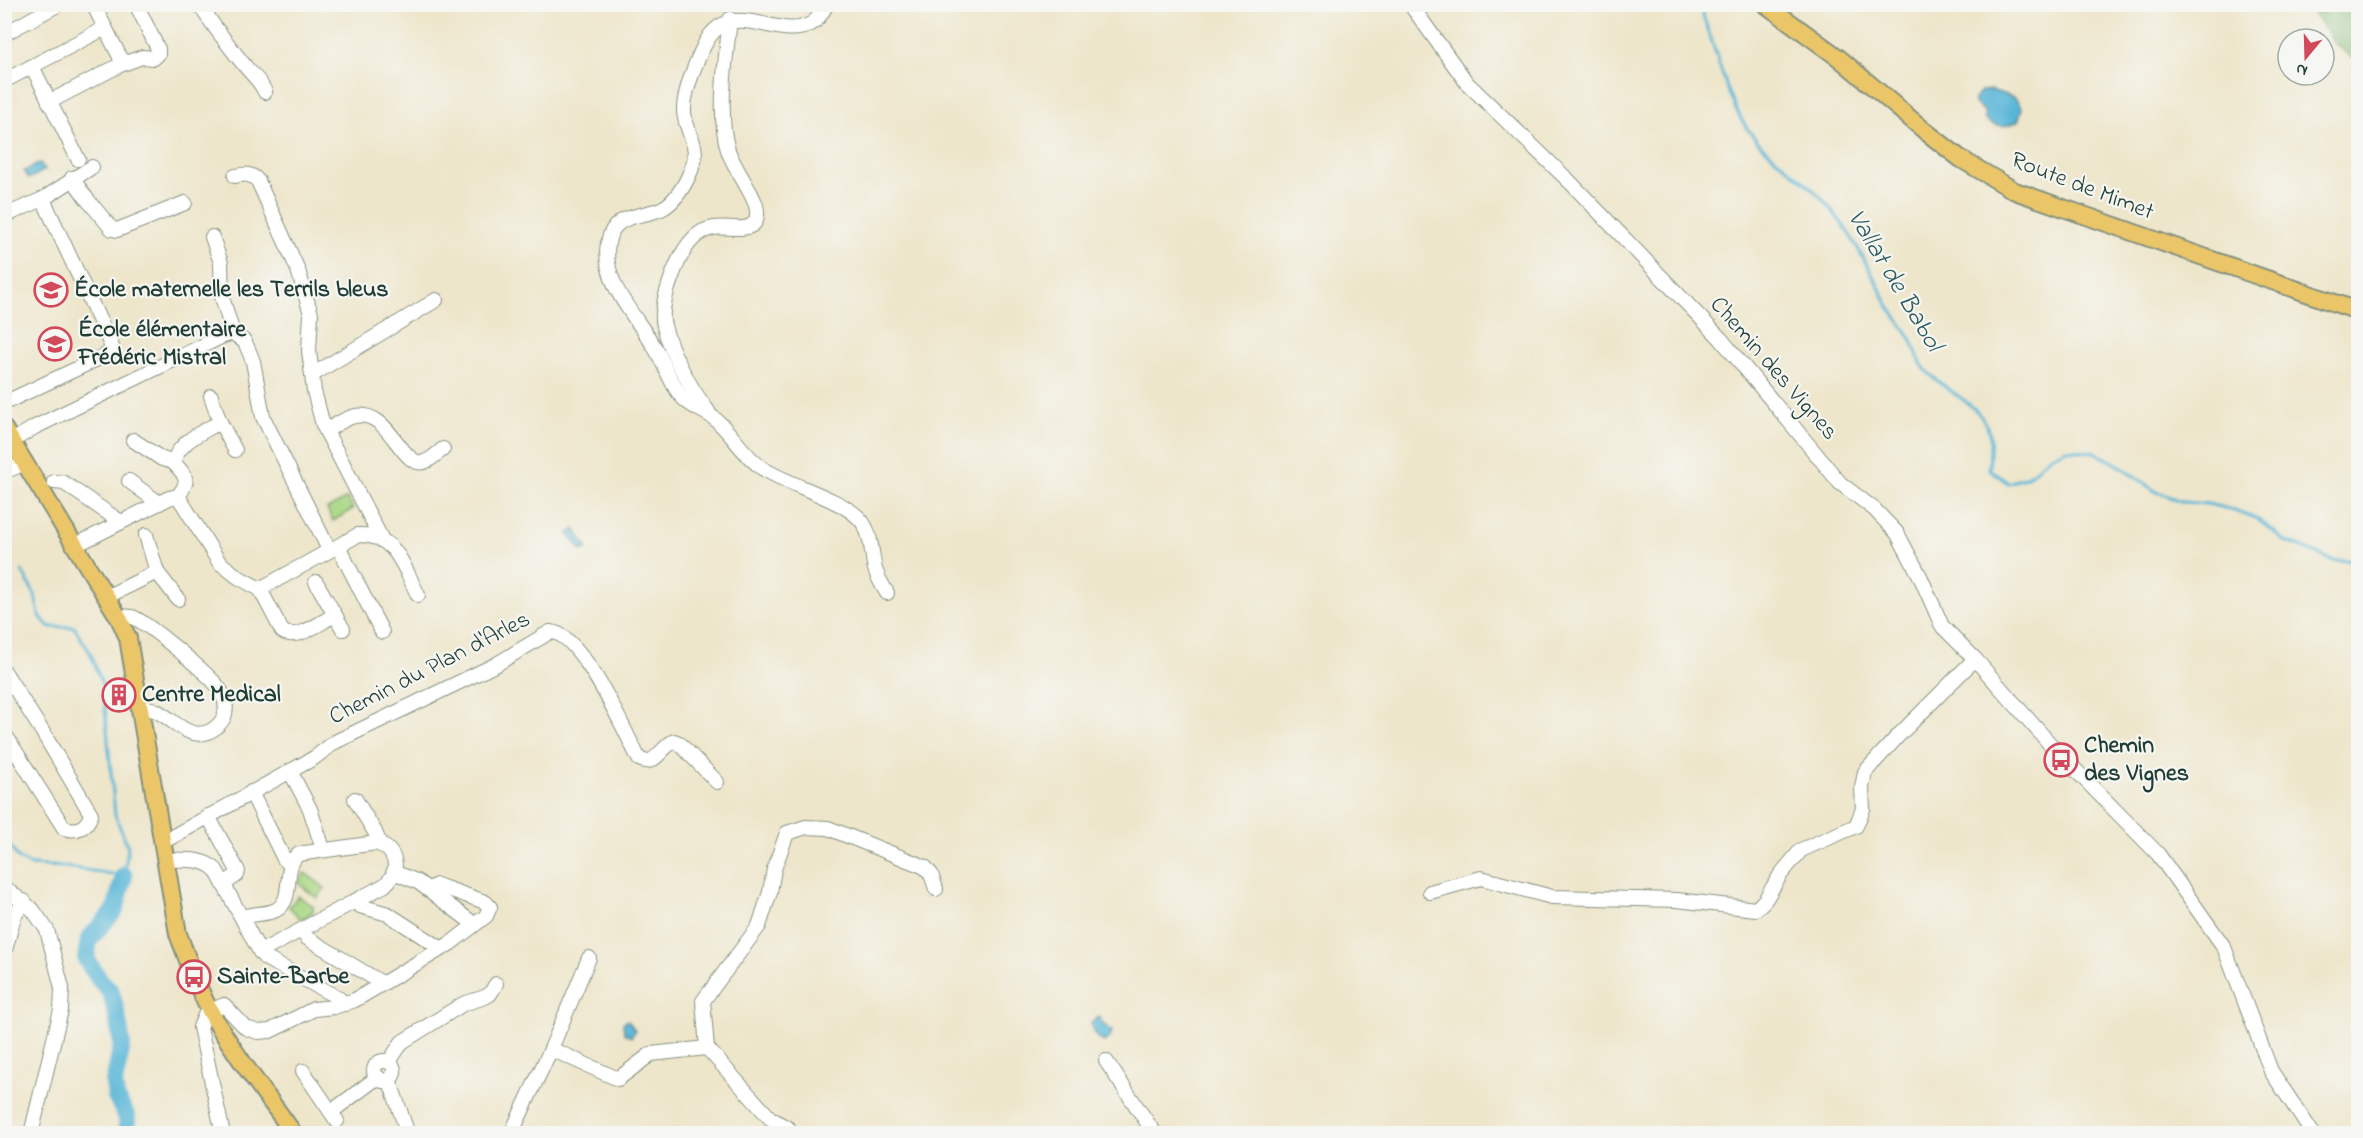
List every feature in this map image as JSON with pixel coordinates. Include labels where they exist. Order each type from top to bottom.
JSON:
[{"type":"main road","name":"Route de Mimet","points":[[1765,4],[1839,58],[1961,159],[2015,191],[2358,311]]},
{"type":"main road","points":[[8,435],[119,618],[128,638],[178,934],[194,977],[210,1010],[294,1134]]},
{"type":"street","points":[[4,34],[59,4]]},
{"type":"street","points":[[93,4],[121,59],[120,65]]},
{"type":"street","points":[[50,102],[120,65],[142,57],[154,58],[158,54],[158,49],[136,4]]},
{"type":"street","points":[[200,4],[212,25],[244,65],[261,81],[265,92]]},
{"type":"street","points":[[714,418],[684,399],[655,348],[620,296],[610,271],[608,244],[612,231],[619,222],[632,216],[661,209],[680,191],[694,161],[694,147],[687,128],[684,109],[689,85],[710,36],[722,21],[753,18],[785,27],[801,27],[818,19],[827,4]]},
{"type":"street","name":"Chemin des Vignes","points":[[1410,4],[1467,83],[1571,183],[1712,330],[1840,483],[1874,509],[1897,533],[1920,576],[1942,626],[1975,659],[2050,744],[2158,854],[2224,947],[2271,1071],[2313,1134]]},
{"type":"street","points":[[730,19],[722,127],[728,152],[741,180],[754,200],[758,213],[754,223],[746,229],[715,227],[703,231],[692,239],[677,264],[665,299],[663,324],[697,397],[760,466],[780,479],[838,505],[859,518],[870,537],[875,568],[887,593]]},
{"type":"street","points":[[4,81],[105,28]]},
{"type":"street","points":[[32,66],[78,159]]},
{"type":"street","points":[[4,216],[43,199],[92,167]]},
{"type":"street","points":[[235,176],[247,174],[258,181],[297,270],[311,314],[309,344],[312,375],[316,399],[326,431],[381,538],[393,548],[418,595]]},
{"type":"street","points":[[72,178],[112,229],[117,230],[185,203]]},
{"type":"street","points":[[4,403],[108,354],[111,347],[43,199]]},
{"type":"street","points":[[212,237],[221,263],[222,297],[233,333],[245,342],[253,361],[263,417],[382,632]]},
{"type":"street","points":[[312,375],[436,300]]},
{"type":"street","points":[[8,435],[35,427],[196,348],[233,333]]},
{"type":"street","points":[[211,396],[220,422],[235,450]]},
{"type":"street","points":[[326,431],[354,416],[366,416],[378,421],[388,430],[410,459],[416,462],[423,462],[443,449]]},
{"type":"street","points":[[173,462],[177,451],[183,444],[220,422]]},
{"type":"street","points":[[76,546],[159,503],[178,496],[185,488],[187,481],[184,474],[173,462],[162,459],[133,440]]},
{"type":"street","points":[[4,472],[25,463]]},
{"type":"street","points":[[129,481],[159,503]]},
{"type":"street","points":[[54,482],[64,483],[122,522]]},
{"type":"street","points":[[178,496],[219,562],[260,590],[282,631],[286,634],[298,634],[335,615]]},
{"type":"street","points":[[146,535],[157,572],[178,599]]},
{"type":"street","points":[[260,590],[358,535],[381,538]]},
{"type":"street","points":[[106,597],[157,572]]},
{"type":"street","points":[[316,582],[343,629]]},
{"type":"street","points":[[119,618],[125,616],[140,620],[207,675],[218,685],[224,696],[226,707],[220,723],[207,732],[197,734],[185,731],[154,710],[141,708]]},
{"type":"street","name":"Chemin du Plan d'Arles","points":[[162,838],[170,838],[314,758],[335,741],[495,665],[550,632],[562,636],[594,672],[639,759],[644,762],[652,761],[675,741],[680,743],[717,782]]},
{"type":"street","points":[[1430,892],[1481,878],[1552,897],[1677,900],[1756,909],[1765,900],[1780,874],[1801,850],[1856,826],[1863,809],[1862,787],[1865,772],[1975,659]]},
{"type":"street","points":[[4,671],[91,814],[89,822],[72,831],[64,828],[4,733]]},
{"type":"street","points":[[290,771],[310,809],[323,849]]},
{"type":"street","points":[[251,792],[284,859],[290,864]]},
{"type":"street","points":[[355,799],[380,844]]},
{"type":"street","points":[[208,816],[238,871],[237,875],[224,884]]},
{"type":"street","points":[[789,1129],[770,1118],[707,1048],[703,1001],[759,926],[770,892],[774,869],[787,833],[806,827],[828,828],[925,867],[931,874],[936,889]]},
{"type":"street","points":[[243,918],[269,912],[281,905],[287,892],[290,864],[298,854],[366,843],[385,846],[393,854],[396,862],[394,872],[386,885],[260,952]]},
{"type":"street","points":[[166,860],[197,860],[211,865],[224,884],[260,952],[272,962],[337,997],[345,1004]]},
{"type":"street","points":[[394,872],[407,876],[429,889],[474,924]]},
{"type":"street","points":[[224,1134],[200,1026],[202,1018],[210,1010],[224,1005],[246,1028],[263,1033],[314,1009],[345,1004],[442,949],[488,913],[490,907],[488,904],[437,885],[429,889]]},
{"type":"street","points":[[4,887],[24,901],[47,930],[63,995],[31,1134]]},
{"type":"street","points":[[4,954],[14,917],[24,901]]},
{"type":"street","points":[[355,901],[360,906],[388,914],[442,949]]},
{"type":"street","points":[[301,930],[307,938],[382,983]]},
{"type":"street","points":[[511,1134],[551,1049],[589,958]]},
{"type":"street","points":[[303,1071],[334,1116],[394,1072],[389,1062],[402,1042],[463,1004],[490,994],[496,984]]},
{"type":"street","points":[[551,1049],[618,1079],[651,1053],[707,1048]]},
{"type":"street","points":[[1106,1061],[1155,1134]]},
{"type":"street","points":[[383,1078],[408,1134]]},
{"type":"green space","points":[[2307,5],[2358,5],[2358,61],[2336,44],[2336,27],[2323,27]]},
{"type":"green space","points":[[347,498],[353,509],[333,521],[327,509]]},
{"type":"green space","points":[[305,873],[325,888],[317,898],[298,883]]},
{"type":"green space","points":[[298,896],[313,906],[313,912],[301,919],[289,907]]},
{"type":"water","points":[[1991,90],[2015,98],[2022,109],[2018,121],[2002,126],[1985,120],[1984,111],[1974,103],[1974,99],[1982,91]]},
{"type":"water","points":[[40,163],[45,170],[29,179],[24,171]]},
{"type":"water","points":[[575,529],[587,548],[582,551],[568,534]]},
{"type":"water","points":[[1099,1017],[1102,1023],[1112,1031],[1110,1037],[1104,1042],[1097,1036],[1091,1024]]},
{"type":"water","points":[[628,1020],[635,1030],[631,1037],[624,1033],[623,1023]]},
{"type":"waterway","name":"Vallat de Babol","points":[[1698,4],[1725,82],[1746,127],[1754,138],[1816,192],[1834,213],[1859,250],[1889,307],[1910,337],[1922,365],[1933,377],[1978,412],[1990,436],[1989,469],[2008,483],[2027,477],[2049,457],[2066,449],[2094,452],[2117,464],[2155,491],[2183,502],[2208,504],[2237,511],[2260,521],[2283,540],[2332,560],[2358,561]]},
{"type":"waterway","points":[[4,838],[19,859],[31,865],[67,867],[124,876],[128,847],[115,815],[103,687],[91,654],[74,627],[49,627],[39,615],[35,595],[22,571]]},
{"type":"waterway","points":[[124,876],[115,910],[89,939],[86,959],[111,992],[117,1015],[122,1045],[114,1083],[116,1097],[127,1117],[127,1134]]},
{"type":"place","name":"École maternelle les Terrils bleus","points":[[51,290]]},
{"type":"place","name":"École élémentaire Frédéric Mistral","points":[[55,344]]},
{"type":"place","name":"Centre Medical","points":[[119,695]]},
{"type":"place","name":"Chemin des Vignes","points":[[2061,760]]},
{"type":"place","name":"Sainte-Barbe","points":[[194,977]]}]
